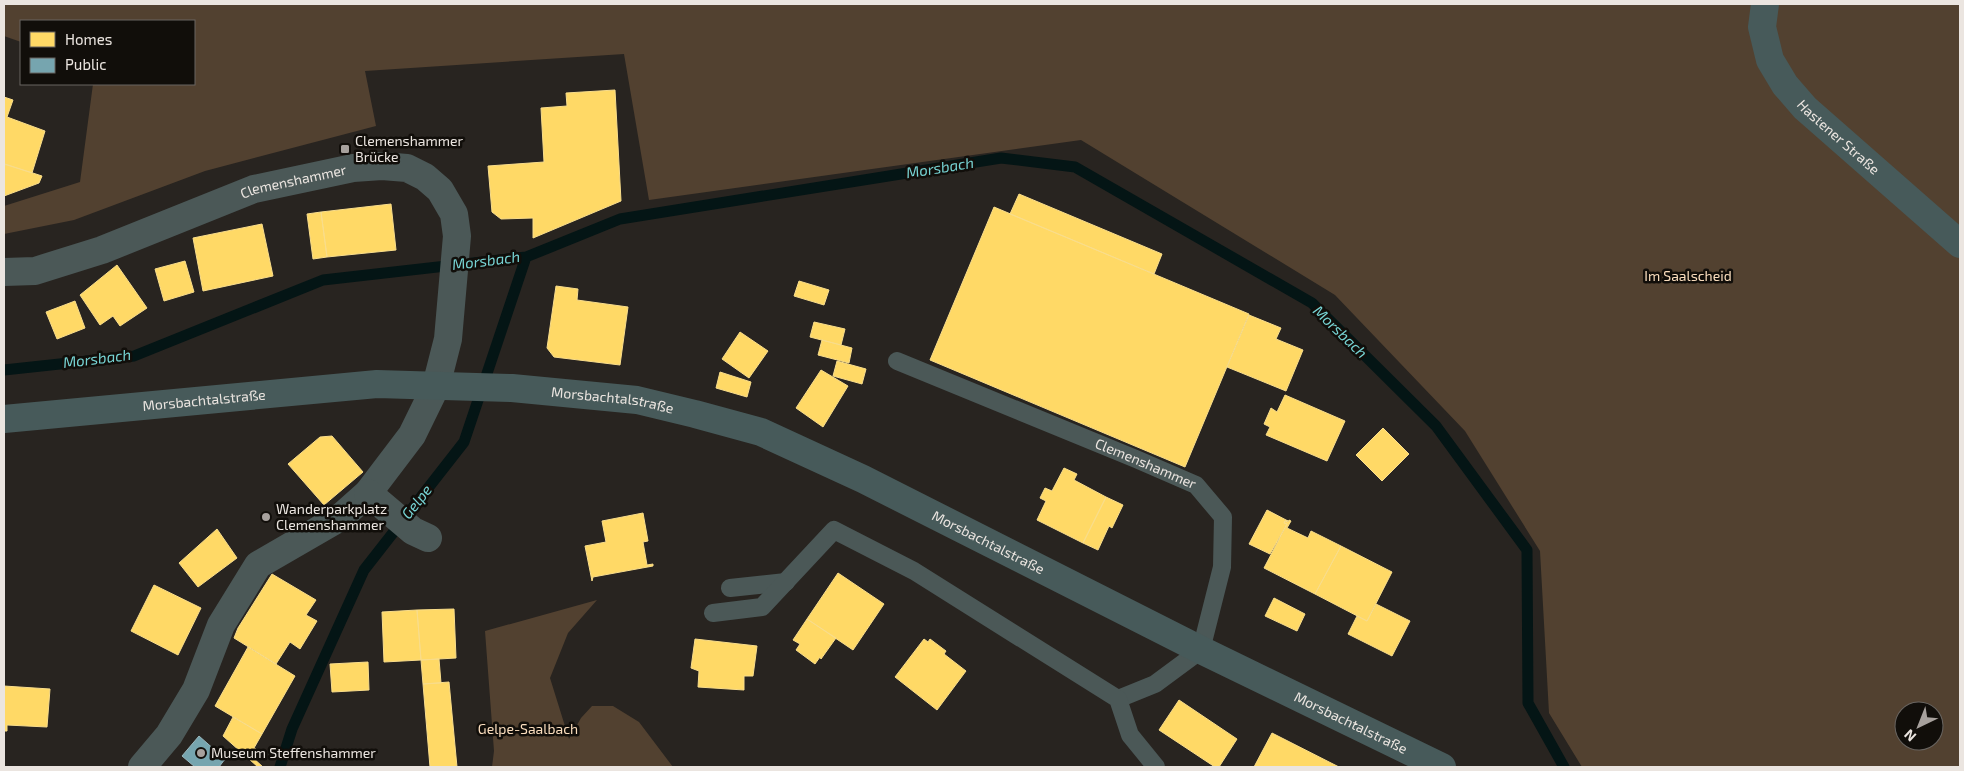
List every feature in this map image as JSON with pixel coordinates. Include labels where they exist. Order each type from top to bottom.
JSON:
[{"type":"main road","name":"Hastener Straße","points":[[1765,4],[1762,27],[1770,60],[1785,85],[1805,108],[1960,244]]},
{"type":"main road","name":"Morsbachtalstraße","points":[[4,419],[377,384],[512,388],[637,400],[695,414],[761,432],[863,479],[1202,650],[1442,767]]},
{"type":"street","name":"Clemenshammer","points":[[4,272],[35,271],[102,250],[254,189],[353,168],[382,166],[408,168],[425,176],[440,190],[454,214],[457,236],[448,339],[436,386],[412,435],[368,493],[341,517],[258,565],[221,625],[196,690],[169,735],[142,767]]},
{"type":"street","points":[[368,493],[421,534]]},
{"type":"lane","name":"Clemenshammer","points":[[896,361],[1196,485],[1223,517],[1222,567],[1202,650]]},
{"type":"lane","points":[[713,613],[762,607],[834,530],[914,571],[1118,699],[1130,735],[1156,767]]},
{"type":"lane","points":[[730,588],[786,582]]},
{"type":"lane","points":[[1118,699],[1155,684],[1202,650]]},
{"type":"green space","name":"Im Saalscheid","points":[[4,4],[1960,4],[1960,767],[1582,767],[1549,713],[1540,551],[1465,431],[1335,295],[1081,140],[649,200],[624,54],[365,71],[376,126],[205,171],[74,220],[4,234],[4,206],[80,182],[93,85],[195,85],[195,20],[20,20],[20,42],[4,36]]},
{"type":"green space","name":"Gelpe-Saalbach","points":[[597,600],[568,633],[550,678],[569,739],[581,718],[592,706],[613,706],[639,722],[673,767],[492,767],[494,751],[485,631]]},
{"type":"building: Homes","points":[[615,90],[621,201],[533,238],[533,218],[501,219],[492,212],[488,166],[544,162],[541,108],[567,106],[566,93]]},
{"type":"building: Homes","points":[[4,97],[13,100],[7,117],[45,131],[32,173],[4,164]]},
{"type":"building: Homes","points":[[5,164],[42,176],[39,183],[4,196]]},
{"type":"building: Homes","points":[[1019,194],[1162,254],[1154,274],[1010,214]]},
{"type":"building: Homes","points":[[391,204],[396,250],[327,257],[321,212]]},
{"type":"building: Homes","points":[[994,207],[1249,314],[1185,467],[930,360]]},
{"type":"building: Homes","points":[[321,212],[327,257],[313,259],[307,214]]},
{"type":"building: Homes","points":[[262,224],[273,276],[203,291],[193,238]]},
{"type":"building: Homes","points":[[185,261],[194,292],[164,301],[155,269]]},
{"type":"building: Homes","points":[[117,265],[147,308],[120,326],[113,316],[100,325],[80,295]]},
{"type":"building: Homes","points":[[799,281],[829,290],[824,305],[794,296]]},
{"type":"building: Homes","points":[[556,286],[578,289],[577,300],[628,307],[620,365],[554,357],[547,348]]},
{"type":"building: Homes","points":[[75,301],[85,328],[57,339],[46,312]]},
{"type":"building: Homes","points":[[1249,315],[1281,328],[1276,339],[1303,350],[1286,391],[1227,367]]},
{"type":"building: Homes","points":[[814,322],[845,329],[841,345],[810,337]]},
{"type":"building: Homes","points":[[740,332],[768,351],[749,378],[722,359]]},
{"type":"building: Homes","points":[[822,340],[852,348],[849,363],[818,355]]},
{"type":"building: Homes","points":[[837,361],[866,369],[862,384],[833,376]]},
{"type":"building: Homes","points":[[821,370],[848,386],[823,427],[796,408]]},
{"type":"building: Homes","points":[[720,372],[751,382],[747,397],[716,388]]},
{"type":"building: Homes","points":[[1285,395],[1345,421],[1327,461],[1266,435],[1270,427],[1264,424],[1271,408],[1277,412]]},
{"type":"building: Homes","points":[[1383,428],[1409,454],[1382,481],[1356,455]]},
{"type":"building: Homes","points":[[332,436],[363,472],[324,505],[288,464],[320,437]]},
{"type":"building: Homes","points":[[1064,468],[1077,474],[1074,480],[1106,497],[1083,543],[1037,520],[1046,501],[1040,498],[1045,488],[1052,491]]},
{"type":"building: Homes","points":[[1106,497],[1123,505],[1112,528],[1109,526],[1098,550],[1083,543]]},
{"type":"building: Homes","points":[[1267,510],[1288,521],[1285,521],[1284,523],[1287,524],[1270,554],[1249,544]]},
{"type":"building: Homes","points":[[643,513],[648,541],[643,542],[647,565],[653,564],[653,566],[593,577],[592,581],[585,546],[606,542],[602,521]]},
{"type":"building: Homes","points":[[1289,520],[1291,521],[1287,528],[1308,538],[1311,531],[1341,546],[1315,594],[1264,568],[1287,524],[1284,523],[1285,521],[1288,522]]},
{"type":"building: Homes","points":[[217,529],[237,558],[198,587],[179,563]]},
{"type":"building: Homes","points":[[1341,546],[1392,572],[1367,621],[1315,594]]},
{"type":"building: Homes","points":[[838,573],[884,604],[853,650],[807,619]]},
{"type":"building: Homes","points":[[272,574],[316,600],[306,615],[317,621],[300,649],[290,642],[276,664],[234,638],[238,628]]},
{"type":"building: Homes","points":[[154,585],[201,608],[178,655],[131,631]]},
{"type":"building: Homes","points":[[1274,598],[1305,614],[1297,631],[1265,616]]},
{"type":"building: Homes","points":[[1376,604],[1410,621],[1392,656],[1348,634],[1357,616],[1367,621]]},
{"type":"building: Homes","points":[[454,609],[456,658],[421,660],[417,610]]},
{"type":"building: Homes","points":[[417,610],[421,660],[384,662],[382,612]]},
{"type":"building: Homes","points":[[807,619],[836,638],[821,659],[820,657],[815,664],[796,650],[800,644],[793,640]]},
{"type":"building: Homes","points":[[695,639],[757,646],[753,676],[744,676],[744,690],[698,687],[699,671],[691,668]]},
{"type":"building: Homes","points":[[924,639],[928,642],[930,639],[946,651],[944,654],[966,671],[937,710],[895,677]]},
{"type":"building: Homes","points":[[248,647],[295,676],[262,734],[215,706]]},
{"type":"building: Homes","points":[[439,659],[441,683],[423,684],[421,660]]},
{"type":"building: Homes","points":[[368,662],[369,690],[332,692],[330,664]]},
{"type":"building: Homes","points":[[449,682],[457,767],[430,767],[423,684]]},
{"type":"building: Homes","points":[[4,686],[50,689],[47,727],[7,725],[7,731],[4,731]]},
{"type":"building: Homes","points":[[1179,700],[1237,739],[1219,767],[1215,767],[1159,730]]},
{"type":"building: Homes","points":[[233,717],[262,734],[254,748],[256,749],[252,757],[263,767],[258,767],[223,736]]},
{"type":"building: Homes","points":[[1272,733],[1339,767],[1254,767]]},
{"type":"building: Public","name":"Museum Steffenshammer","points":[[199,736],[225,759],[219,767],[195,767],[182,756]]},
{"type":"waterway","name":"Morsbach","points":[[4,370],[134,356],[323,280],[526,257],[620,219],[1001,158],[1075,167],[1312,303],[1436,426],[1527,550],[1528,703],[1564,767]]},
{"type":"waterway","name":"Gelpe","points":[[280,767],[292,729],[364,570],[464,442],[526,257]]},
{"type":"place","name":"Clemenshammer Brücke","points":[[345,149]]},
{"type":"place","name":"Wanderparkplatz Clemenshammer","points":[[266,517]]},
{"type":"place","name":"Museum Steffenshammer","points":[[201,753]]}]
